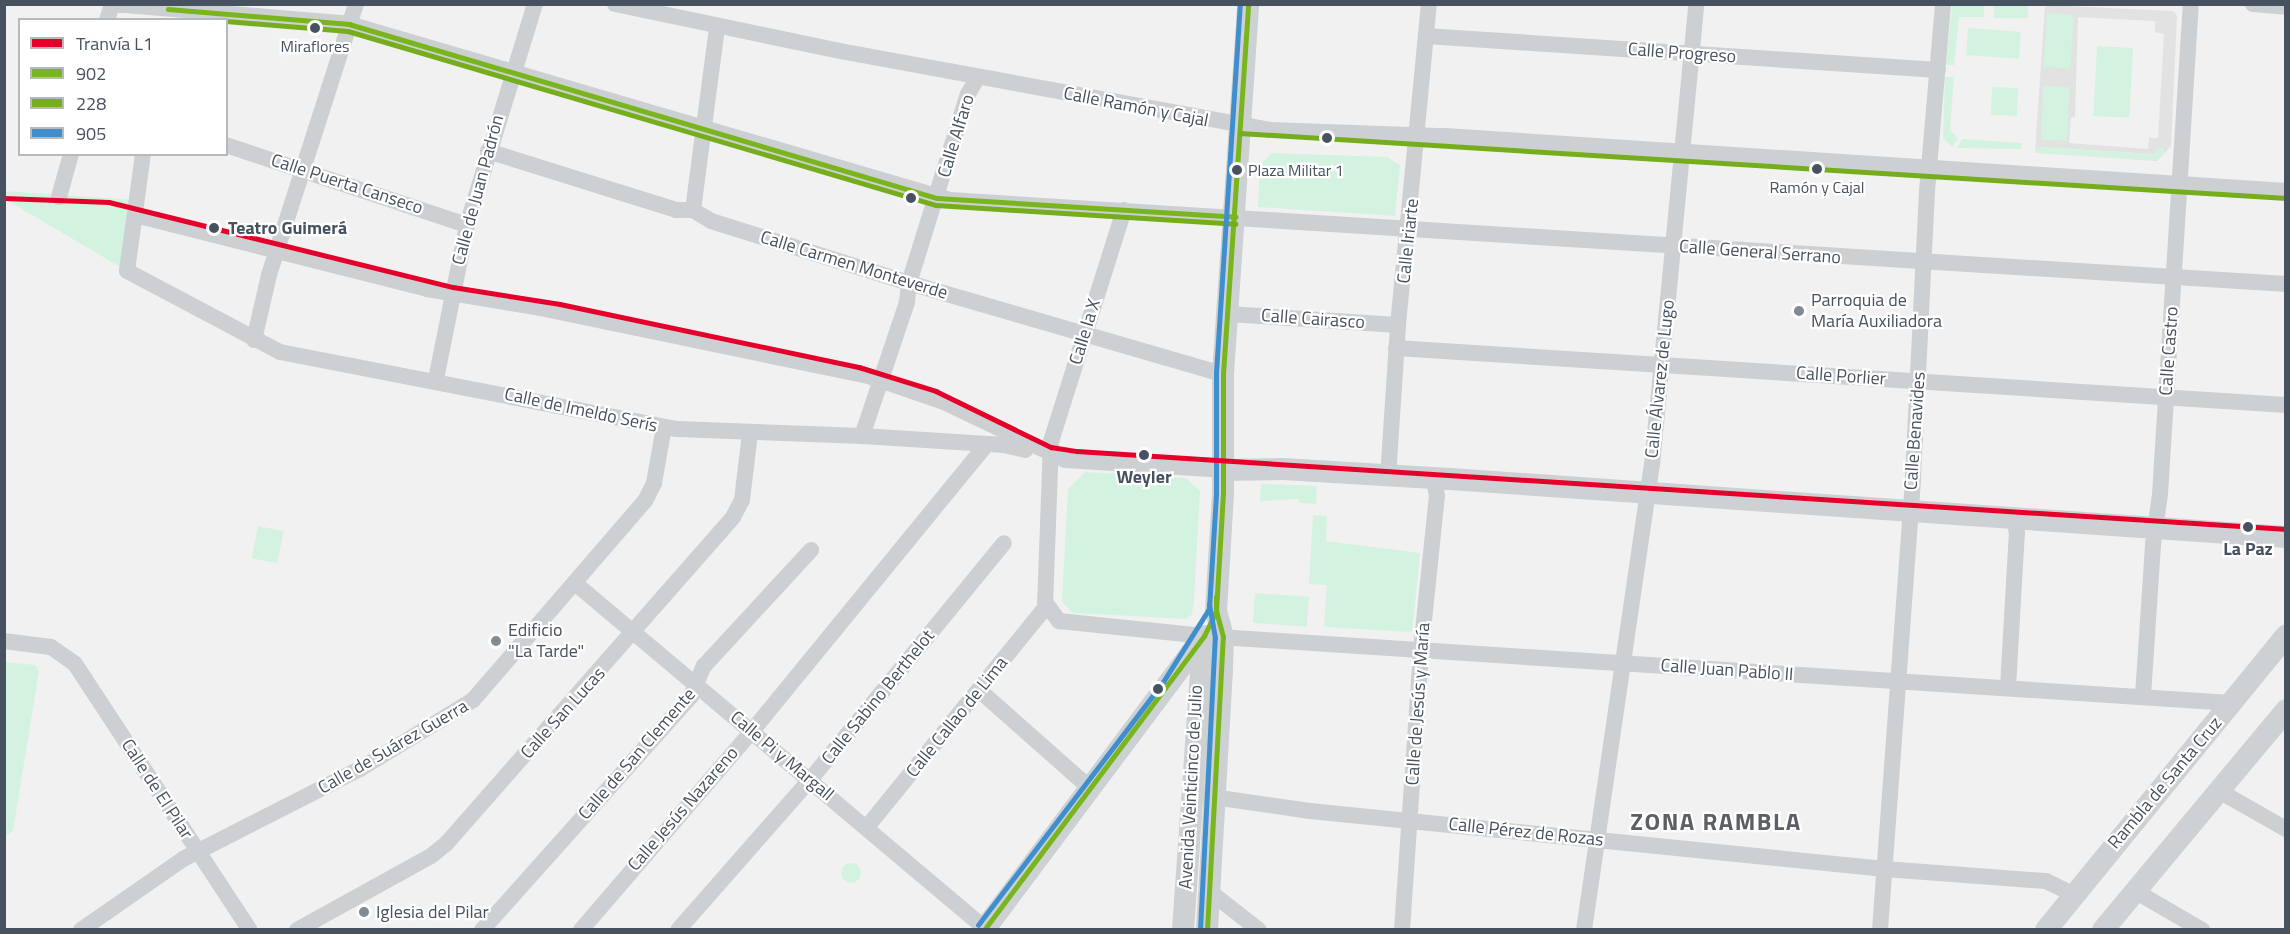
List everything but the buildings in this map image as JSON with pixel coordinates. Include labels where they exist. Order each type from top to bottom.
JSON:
[{"type":"main road","name":"Avenida Veinticinco de Julio","points":[[1182,930],[1204,636],[1216,611],[1222,470],[1223,374],[1248,4]]},
{"type":"main road","points":[[1222,470],[1282,469],[2013,516],[2286,537]]},
{"type":"main road","name":"Avenida Veinticinco de Julio","points":[[1204,636],[1214,799],[1207,930]]},
{"type":"main road","points":[[986,929],[1204,636]]},
{"type":"main road","name":"Rambla de Santa Cruz","points":[[2046,930],[2073,894],[2286,636]]},
{"type":"main road","points":[[2103,930],[2286,710]]},
{"type":"street","points":[[254,340],[276,253],[356,4]]},
{"type":"street","name":"Calle de Juan Padrón","points":[[436,379],[451,294],[467,225],[535,4]]},
{"type":"street","name":"Calle Ramón y Cajal","points":[[615,4],[717,27],[1240,126],[1418,135],[2286,191]]},
{"type":"street","name":"Calle Iriarte","points":[[1388,477],[1396,348],[1429,4]]},
{"type":"street","name":"Calle Álvarez de Lugo","points":[[1584,930],[1647,494],[1674,246],[1696,4]]},
{"type":"street","name":"Calle Benavides","points":[[1880,930],[1918,381],[1927,191],[1932,168],[1942,4]]},
{"type":"street","name":"Calle Castro","points":[[2143,696],[2166,397],[2191,4]]},
{"type":"street","points":[[2253,4],[2286,7]]},
{"type":"street","name":"Calle General Serrano","points":[[112,5],[349,24],[937,198],[1235,217],[1254,221],[1409,231],[2286,284]]},
{"type":"street","points":[[693,210],[717,27]]},
{"type":"street","name":"Calle Progreso","points":[[1426,36],[1938,70]]},
{"type":"street","name":"Calle Alfaro","points":[[862,436],[907,302],[909,283],[968,94],[978,77]]},
{"type":"street","name":"Calle Puerta Canseco","points":[[228,145],[467,225]]},
{"type":"street","name":"Calle Carmen Monteverde","points":[[488,151],[676,210],[693,210],[711,221],[909,283],[1223,374]]},
{"type":"street","points":[[59,197],[70,156]]},
{"type":"street","points":[[143,156],[135,214],[276,253],[451,294],[540,308],[882,380],[944,402],[1052,463],[1072,460],[1222,470]]},
{"type":"street","name":"Calle la X","points":[[1047,607],[1053,435],[1124,210]]},
{"type":"street","name":"Calle de Imeldo Serís","points":[[135,214],[127,271],[254,340],[298,358],[436,379],[664,427],[987,444],[1020,448],[1052,463]]},
{"type":"street","name":"Calle Cairasco","points":[[1228,314],[1398,325]]},
{"type":"street","name":"Calle Porlier","points":[[1396,348],[2286,405]]},
{"type":"street","name":"Calle de Suárez Guerra","points":[[90,927],[179,862],[449,718],[478,695],[576,584],[649,495],[664,427]]},
{"type":"street","name":"Calle San Lucas","points":[[297,930],[440,850],[634,633],[740,507],[750,433]]},
{"type":"street","name":"Calle Jesús Nazareno","points":[[580,930],[752,731],[987,444]]},
{"type":"street","name":"Calle de Jesús y María","points":[[1402,930],[1421,650],[1437,496],[1434,479]]},
{"type":"street","points":[[2008,687],[2017,532],[2013,516]]},
{"type":"street","name":"Calle Sabino Berthelot","points":[[678,930],[810,780],[1004,543]]},
{"type":"street","name":"Calle de San Clemente","points":[[482,930],[697,686],[704,666],[811,550]]},
{"type":"street","name":"Calle Pi y Margall","points":[[576,584],[986,929]]},
{"type":"street","name":"Calle Juan Pablo II","points":[[1047,607],[1059,621],[1069,624],[1204,636],[2231,703]]},
{"type":"street","name":"Calle Callao de Lima","points":[[867,827],[1047,607]]},
{"type":"street","name":"Calle de El Pilar","points":[[4,641],[40,644],[60,651],[84,677],[250,930]]},
{"type":"street","points":[[979,690],[1091,789]]},
{"type":"street","name":"Calle Pérez de Rozas","points":[[1192,790],[1214,799],[1409,821],[1885,869],[2046,881],[2073,894]]},
{"type":"street","points":[[2219,791],[2286,829]]},
{"type":"street","points":[[1209,891],[1259,930]]},
{"type":"street","points":[[2135,891],[2202,930]]},
{"type":"shaded area","points":[[2045,5],[2173,11],[2177,16],[2171,146],[2157,161],[2035,153]],"holes":[[[2078,17],[2155,21],[2155,32],[2164,34],[2158,138],[2149,138],[2148,149],[2069,143],[2071,118],[2075,117]],[[2038,147],[2153,154],[2156,160],[2036,153]]]},
{"type":"green space","points":[[1952,5],[1984,5],[1984,17],[1959,17],[1954,65],[1946,65]]},
{"type":"green space","points":[[1994,5],[2028,5],[2028,18],[1994,18]]},
{"type":"green space","points":[[2047,13],[2074,15],[2070,69],[2043,67]]},
{"type":"green space","points":[[1968,28],[2021,32],[2019,59],[1966,55]]},
{"type":"green space","points":[[2097,46],[2133,48],[2129,118],[2093,116]]},
{"type":"green space","points":[[1945,77],[1954,77],[1950,130],[1958,138],[1952,147],[1943,138]]},
{"type":"green space","points":[[2043,86],[2069,87],[2067,141],[2041,140]]},
{"type":"green space","points":[[1992,87],[2018,88],[2017,116],[1991,115]]},
{"type":"green space","points":[[1962,139],[2022,143],[2021,149],[1957,148]]},
{"type":"green space","points":[[2036,147],[2153,154],[2161,147],[2165,152],[2156,160],[2036,153]]},
{"type":"green space","points":[[1272,153],[1387,157],[1400,165],[1395,216],[1258,207],[1260,165]]},
{"type":"green space","points":[[4,191],[137,200],[127,271],[5,199]]},
{"type":"green space","points":[[1085,472],[1186,478],[1200,491],[1194,600],[1192,614],[1187,619],[1073,613],[1062,602],[1068,489]]},
{"type":"green space","points":[[1261,484],[1317,486],[1316,504],[1299,503],[1299,499],[1260,501]]},
{"type":"green space","points":[[1313,515],[1327,516],[1326,541],[1420,553],[1412,632],[1324,627],[1327,585],[1309,584]]},
{"type":"green space","points":[[258,526],[284,531],[277,563],[252,558]]},
{"type":"green space","points":[[1255,593],[1309,597],[1307,627],[1253,623]]},
{"type":"green space","points":[[5,662],[35,665],[39,671],[13,831],[5,836]]},
{"type":"green space","points":[[851,863],[858,866],[861,873],[858,880],[851,883],[844,880],[841,873],[844,866]]},
{"type":"tram line","name":"L1","points":[[4,198],[109,202],[453,287],[560,304],[859,367],[936,391],[1051,447],[1077,451],[2286,529]]},
{"type":"transit line","name":"905","points":[[978,925],[1163,682],[1209,609],[1216,493],[1216,373],[1240,4]]},
{"type":"transit line","name":"902","points":[[1207,930],[1223,637],[1216,611],[1223,493],[1223,374],[1248,4]]},
{"type":"transit line","name":"902","points":[[168,9],[349,24],[937,198],[1235,217]]},
{"type":"transit line","name":"228","points":[[228,21],[348,31],[936,205],[1235,224]]},
{"type":"transit line","name":"228","points":[[1240,133],[2286,198]]},
{"type":"transit line","name":"902","points":[[984,930],[1204,636],[1216,611],[1216,597]]},
{"type":"transit line","name":"905","points":[[1200,930],[1215,638],[1209,605]]},
{"type":"place","name":"Miraflores","points":[[315,28]]},
{"type":"place","name":"Ramón y Cajal","points":[[1817,169]]},
{"type":"place","name":"Plaza Militar 1","points":[[1237,170]]},
{"type":"place","name":"Teatro Guimerá","points":[[214,228]]},
{"type":"place","name":"Parroquia de María Auxiliadora","points":[[1799,311]]},
{"type":"place","name":"Weyler","points":[[1144,455]]},
{"type":"place","name":"La Paz","points":[[2248,527]]},
{"type":"place","name":"Edificio \"La Tarde\"","points":[[496,641]]},
{"type":"place","name":"Iglesia del Pilar","points":[[364,912]]},
{"type":"district","name":"ZONA RAMBLA","points":[[1716,822]]}]
